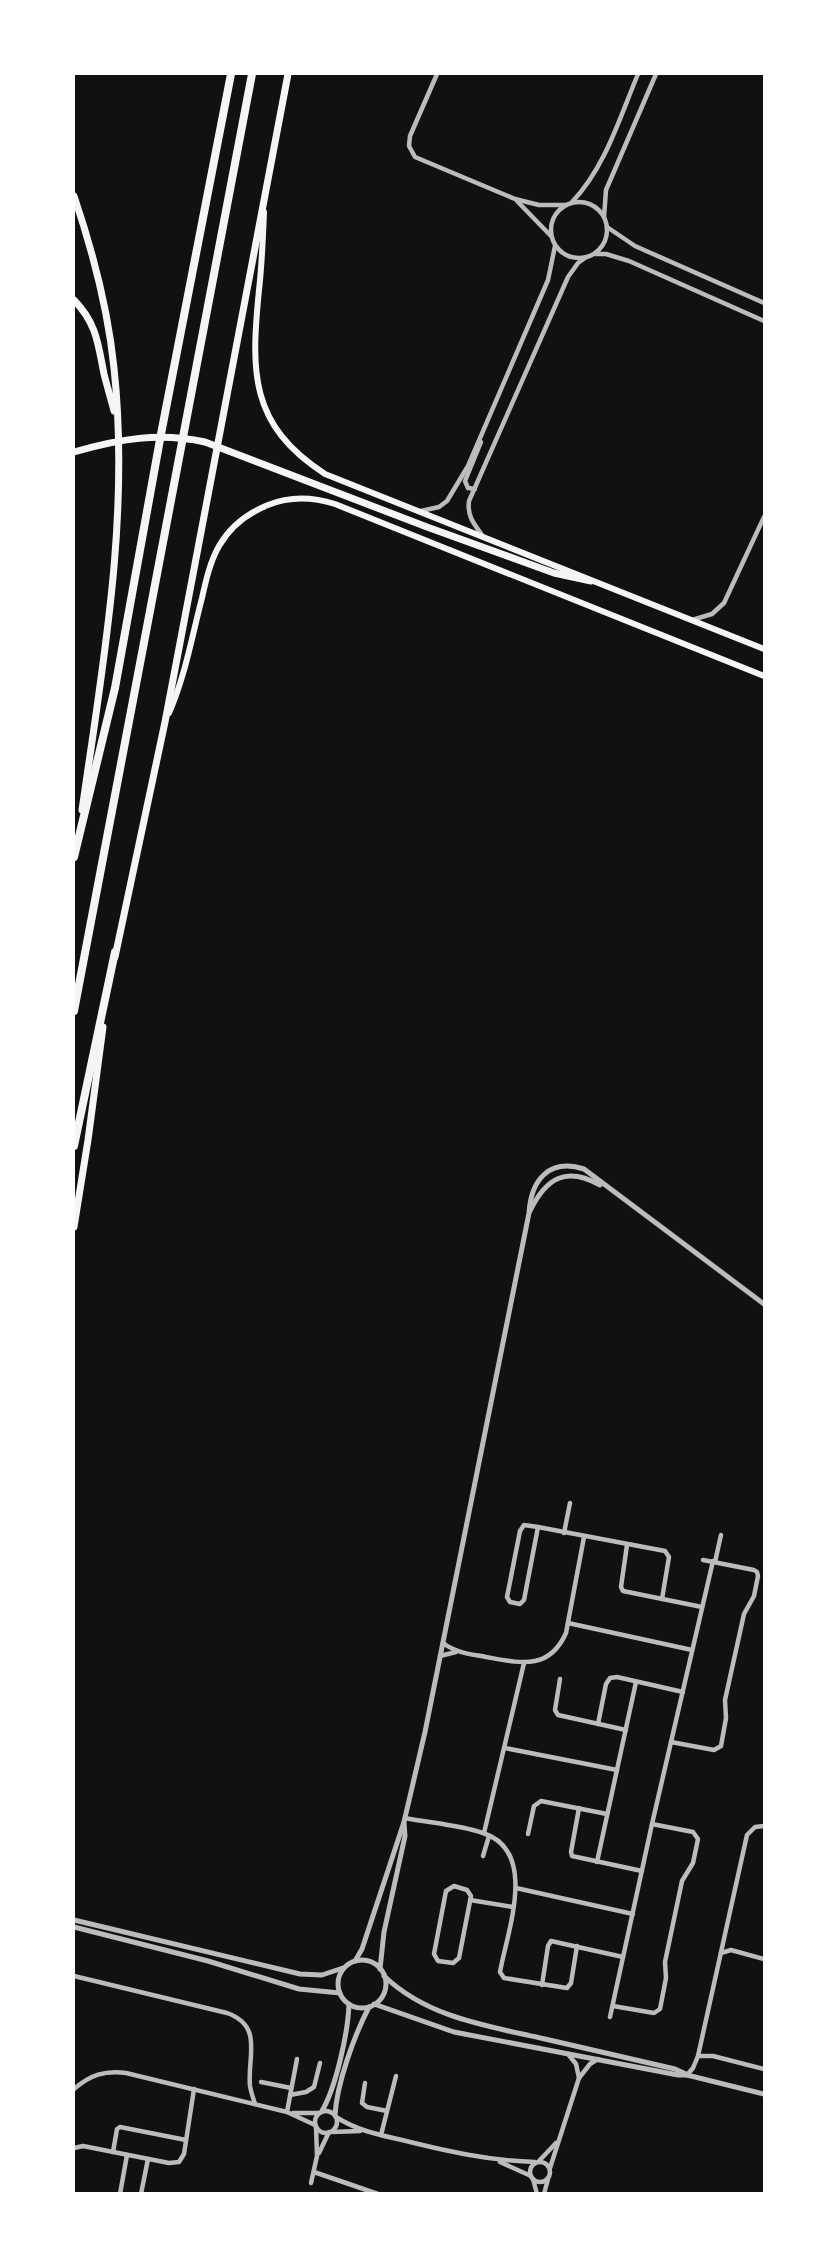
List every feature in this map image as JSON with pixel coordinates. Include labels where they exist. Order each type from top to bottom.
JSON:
[{"type":"highway","points":[[74,857],[115,688],[161,434],[231,74]]},
{"type":"highway","points":[[74,1011],[252,74]]},
{"type":"highway","points":[[74,1146],[115,952]]},
{"type":"main road","points":[[74,1227],[115,952],[165,722],[288,74]]},
{"type":"main road","points":[[266,191],[254,348],[256,378],[264,406],[284,439],[312,465],[325,474],[765,649]]},
{"type":"main road","points":[[74,196],[94,262],[106,313],[119,428],[117,531],[110,616],[79,829]]},
{"type":"main road","points":[[74,300],[98,338],[104,374],[119,428]]},
{"type":"main road","points":[[74,452],[128,438],[163,436],[198,440],[554,573],[591,581]]},
{"type":"main road","points":[[165,722],[182,675],[211,564],[226,536],[249,515],[276,502],[306,498],[335,504],[765,676]]},
{"type":"street","points":[[437,74],[410,136],[409,146],[412,154],[418,160],[515,199],[539,205],[566,205]]},
{"type":"street","points":[[551,236],[553,218],[558,210],[572,202],[590,181],[638,74]]},
{"type":"street","points":[[595,254],[602,247],[606,237],[607,228],[604,217],[606,190],[656,74]]},
{"type":"street","points":[[515,199],[551,236],[555,246],[568,257],[585,258]]},
{"type":"street","points":[[572,202],[591,204],[604,217]]},
{"type":"street","points":[[607,228],[635,246],[765,303]]},
{"type":"street","points":[[421,511],[439,507],[451,497],[468,466],[548,280],[555,246]]},
{"type":"street","points":[[483,536],[471,520],[470,501],[568,277],[578,263],[595,254],[606,254],[629,261],[765,321]]},
{"type":"street","points":[[475,489],[468,488],[465,481],[479,448],[481,436]]},
{"type":"street","points":[[691,620],[712,614],[724,603],[765,517]]},
{"type":"street","points":[[74,1920],[300,1974],[322,1975],[355,1961],[362,1949],[405,1820],[529,1213],[529,1200],[533,1188],[546,1172],[555,1168],[574,1166],[584,1169],[765,1304]]},
{"type":"street","points":[[529,1213],[544,1187],[565,1176],[588,1178],[612,1192]]},
{"type":"street","points":[[564,1533],[570,1503]]},
{"type":"street","points":[[538,1527],[524,1602],[520,1604],[510,1602],[507,1597],[520,1529],[527,1525],[538,1527],[564,1533],[627,1545],[663,1550],[669,1554],[662,1599]]},
{"type":"street","points":[[610,2017],[692,1650],[721,1535]]},
{"type":"street","points":[[440,1656],[459,1652],[524,1663],[542,1659],[557,1649],[566,1633],[584,1537]]},
{"type":"street","points":[[627,1545],[621,1589],[627,1593],[702,1607]]},
{"type":"street","points":[[671,1742],[714,1750],[718,1749],[722,1742],[726,1715],[725,1700],[743,1618],[753,1600],[758,1576],[754,1570],[704,1560]]},
{"type":"street","points":[[568,1623],[692,1650]]},
{"type":"street","points":[[443,1642],[459,1652]]},
{"type":"street","points":[[483,1856],[524,1663]]},
{"type":"street","points":[[598,1724],[608,1680],[614,1677],[683,1692]]},
{"type":"street","points":[[560,1679],[556,1714],[626,1730]]},
{"type":"street","points":[[597,1862],[636,1682]]},
{"type":"street","points":[[505,1748],[617,1770]]},
{"type":"street","points":[[528,1834],[534,1806],[537,1803],[546,1801],[607,1814]]},
{"type":"street","points":[[579,1808],[571,1854],[576,1858],[642,1871]]},
{"type":"street","points":[[405,1820],[487,1834],[500,1844],[512,1860],[517,1879],[501,1974],[507,1978],[562,1988],[570,1985],[577,1946]]},
{"type":"street","points":[[380,1969],[382,1942],[405,1836],[405,1820]]},
{"type":"street","points":[[613,2006],[654,2013],[660,2009],[666,1978],[665,1962],[682,1881],[693,1863],[698,1839],[693,1832],[652,1824]]},
{"type":"street","points":[[343,1968],[338,1978],[340,1994],[349,2004],[357,2007],[371,2006],[442,2030],[687,2075],[698,2056],[747,1835],[755,1827],[765,1826]]},
{"type":"street","points":[[454,1886],[467,1890],[471,1896],[470,1900],[459,1958],[453,1963],[438,1961],[434,1954],[446,1891],[454,1886]]},
{"type":"street","points":[[516,1888],[633,1914]]},
{"type":"street","points":[[470,1900],[513,1907]]},
{"type":"street","points":[[74,1927],[208,1960],[299,1989],[340,1994]]},
{"type":"street","points":[[542,1984],[549,1942],[623,1957]]},
{"type":"street","points":[[721,1953],[732,1950],[765,1959]]},
{"type":"street","points":[[355,1961],[369,1961],[409,1997],[444,2013],[675,2069],[687,2075],[765,2094]]},
{"type":"street","points":[[74,1976],[227,2013],[240,2019],[251,2038],[250,2085],[255,2104]]},
{"type":"street","points":[[317,2156],[330,2132],[336,2126],[338,2096],[356,2034],[371,2006],[384,1992],[384,1976]]},
{"type":"street","points":[[311,2183],[317,2156],[315,2121],[330,2094],[349,2023],[349,2004]]},
{"type":"street","points":[[568,2054],[576,2064],[579,2078]]},
{"type":"street","points":[[698,2056],[713,2056],[765,2069]]},
{"type":"street","points":[[287,2112],[297,2059]]},
{"type":"street","points":[[544,2193],[579,2078],[590,2064],[598,2059]]},
{"type":"street","points":[[290,2095],[306,2092],[314,2087],[320,2063]]},
{"type":"street","points":[[74,2089],[92,2076],[115,2072],[287,2112],[316,2126],[320,2131],[363,2131],[495,2160],[545,2162],[550,2168]]},
{"type":"street","points":[[381,2135],[396,2076]]},
{"type":"street","points":[[261,2082],[291,2088]]},
{"type":"street","points":[[365,2083],[362,2103],[367,2107],[387,2111]]},
{"type":"street","points":[[74,2148],[78,2146],[170,2163],[179,2162],[186,2140],[194,2089]]},
{"type":"street","points":[[287,2112],[329,2111],[363,2131]]},
{"type":"street","points":[[113,2152],[117,2129],[120,2127],[186,2140]]},
{"type":"street","points":[[537,2193],[531,2168],[559,2139]]},
{"type":"street","points":[[120,2193],[126,2155]]},
{"type":"street","points":[[141,2193],[148,2158]]},
{"type":"street","points":[[495,2160],[540,2182],[548,2179]]},
{"type":"street","points":[[314,2172],[367,2192],[378,2193]]}]
